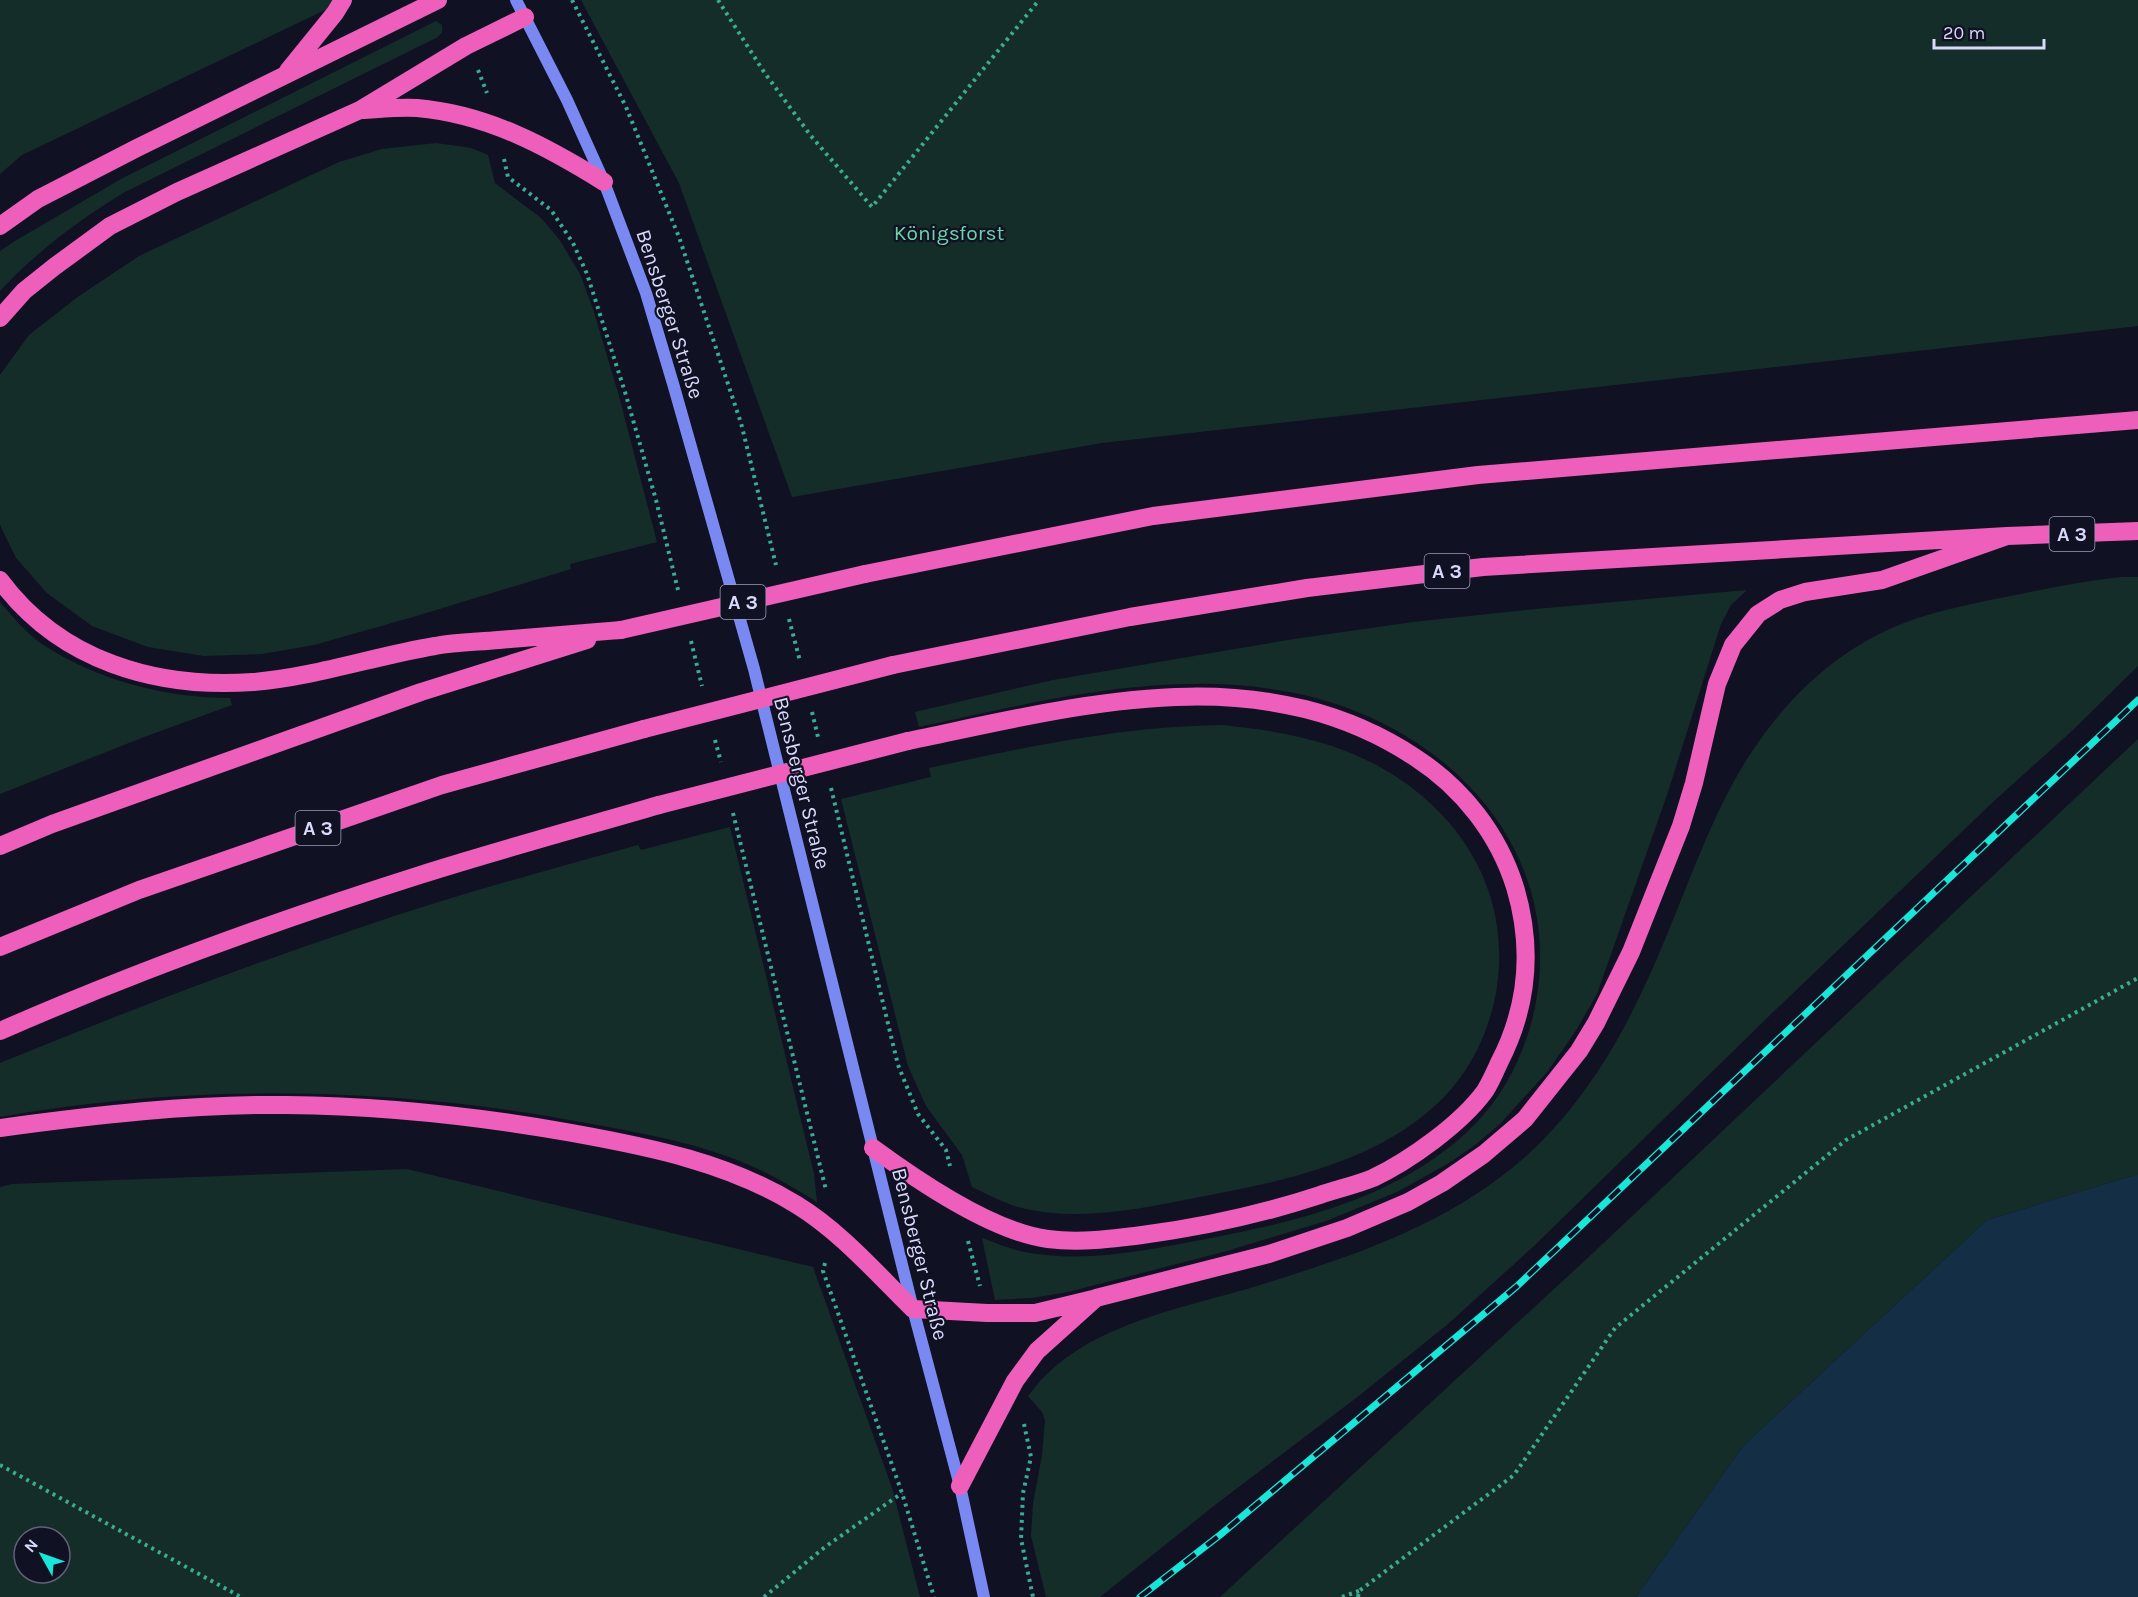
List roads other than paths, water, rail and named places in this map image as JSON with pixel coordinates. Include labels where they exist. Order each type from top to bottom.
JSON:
[{"type":"highway","points":[[283,77],[343,0]]},
{"type":"highway","points":[[0,226],[38,199],[438,0]]},
{"type":"highway","points":[[0,318],[24,291],[111,226],[177,192],[360,110],[466,46],[525,17]]},
{"type":"highway","points":[[360,110],[416,108],[471,116],[556,152],[604,182]]},
{"type":"highway","name":"A 3","points":[[0,846],[52,824],[421,692],[621,630],[866,574],[1153,516],[1478,475],[2138,420]]},
{"type":"highway","name":"A 3","points":[[0,947],[139,890],[442,785],[644,729],[893,665],[1130,617],[1307,588],[1483,567],[2007,536],[2138,531]]},
{"type":"highway","points":[[0,1128],[62,1119],[148,1111],[286,1105],[403,1110],[472,1117],[598,1137],[719,1167],[798,1206],[831,1230],[913,1309],[1035,1313],[1269,1254],[1347,1228],[1442,1183],[1484,1154],[1532,1110],[1579,1051],[1596,1023],[1631,952],[1681,826],[1694,783],[1717,684],[1733,645],[1758,614],[1780,600],[1805,592],[1882,580],[2007,536]]},
{"type":"highway","points":[[0,580],[35,619],[67,643],[94,657],[125,670],[166,679],[207,683],[266,680],[436,646],[621,630]]},
{"type":"highway","points":[[0,1031],[83,994],[250,932],[421,875],[660,805],[908,741],[1083,706],[1156,696],[1246,699],[1292,706],[1352,724],[1402,749],[1434,770],[1458,790],[1475,811],[1510,871],[1520,904],[1526,937],[1526,975],[1521,1008],[1509,1044],[1485,1090],[1458,1121],[1428,1145],[1372,1178],[1264,1213],[1171,1231],[1101,1240],[1046,1239],[998,1225],[909,1174],[873,1148]]},
{"type":"highway","points":[[960,1486],[1015,1381],[1037,1351],[1096,1298]]},
{"type":"main road","name":"Bensberger Straße","points":[[516,0],[567,100],[604,182],[646,293],[754,669],[913,1309],[960,1486],[984,1597]]},
{"type":"water","points":[[2138,1174],[2138,1597],[1636,1597],[1744,1445],[1987,1220]]},
{"type":"railway","points":[[1140,1597],[1220,1535],[1516,1287],[2138,700]]},
{"type":"park label","name":"Königsforst","points":[[949,233]]}]
